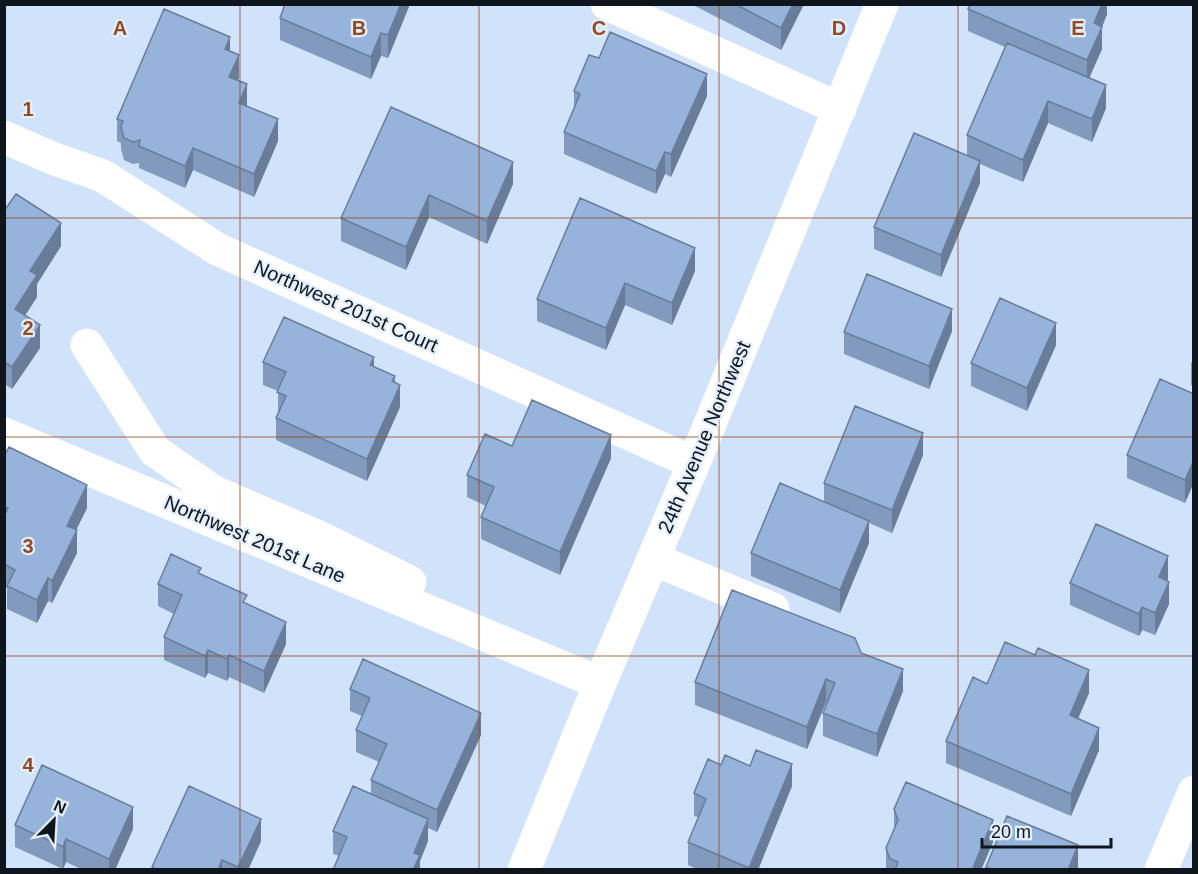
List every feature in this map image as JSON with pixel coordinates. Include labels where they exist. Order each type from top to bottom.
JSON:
[{"type":"street","points":[[607,4],[840,109]]},
{"type":"street","name":"24th Avenue Northwest","points":[[524,870],[882,4]]},
{"type":"street","name":"Northwest 201st Court","points":[[4,137],[52,158],[103,176],[217,249],[694,463]]},
{"type":"street","name":"Northwest 201st Lane","points":[[87,345],[155,451],[214,492],[321,538],[496,624],[506,644]]},
{"type":"street","name":"Northwest 201st Lane","points":[[4,434],[600,683]]},
{"type":"street","points":[[653,560],[795,619]]},
{"type":"street","points":[[1161,870],[1194,792]]},
{"type":"building","points":[[285,4],[401,4],[388,35],[381,33],[371,57],[280,18]]},
{"type":"building","points":[[735,4],[793,4],[781,28]]},
{"type":"building","points":[[970,4],[1102,4],[1094,23],[1102,27],[1087,60],[968,9]]},
{"type":"building","points":[[164,9],[230,37],[225,49],[239,55],[229,77],[247,84],[239,103],[278,119],[254,174],[193,148],[185,166],[139,146],[140,140],[133,142],[124,138],[121,127],[123,121],[117,119]]},
{"type":"building","points":[[610,32],[707,74],[671,154],[665,152],[656,171],[564,132],[580,94],[574,91],[589,55],[599,58]]},
{"type":"building","points":[[1007,43],[1106,85],[1092,119],[1048,101],[1023,160],[967,135]]},
{"type":"building","points":[[391,107],[513,162],[487,221],[429,195],[406,247],[341,218]]},
{"type":"building","points":[[914,133],[980,161],[941,255],[874,227]]},
{"type":"building","points":[[16,194],[61,223],[30,271],[37,275],[15,309],[40,325],[12,367],[4,361],[4,211]]},
{"type":"building","points":[[580,198],[695,248],[672,303],[625,283],[606,328],[537,299]]},
{"type":"building","points":[[867,274],[952,309],[929,366],[844,332]]},
{"type":"building","points":[[1000,298],[1056,323],[1027,388],[971,363]]},
{"type":"building","points":[[284,317],[374,357],[370,365],[395,376],[392,381],[400,385],[367,459],[276,418],[286,396],[277,392],[286,372],[263,362]]},
{"type":"building","points":[[1160,379],[1194,394],[1194,460],[1185,480],[1127,455]]},
{"type":"building","points":[[532,400],[611,435],[560,552],[481,517],[494,487],[467,475],[485,434],[512,446]]},
{"type":"building","points":[[855,406],[923,433],[892,510],[824,483]]},
{"type":"building","points":[[9,447],[87,485],[67,526],[77,530],[52,581],[48,578],[37,600],[7,586],[15,570],[4,564],[4,516],[8,508],[4,507],[4,456]]},
{"type":"building","points":[[780,483],[869,521],[840,590],[751,553]]},
{"type":"building","points":[[1096,524],[1168,556],[1159,577],[1169,582],[1155,613],[1142,607],[1139,614],[1070,583]]},
{"type":"building","points":[[171,554],[201,568],[198,573],[247,595],[243,602],[286,622],[264,671],[229,655],[227,659],[208,650],[205,656],[164,637],[182,595],[158,584]]},
{"type":"building","points":[[732,590],[855,638],[861,653],[903,669],[877,734],[823,713],[835,683],[826,679],[807,727],[695,682]]},
{"type":"building","points":[[1005,642],[1035,655],[1038,648],[1089,670],[1070,715],[1099,728],[1071,794],[946,741],[973,677],[987,684]]},
{"type":"building","points":[[363,659],[481,713],[437,810],[371,780],[387,744],[356,730],[370,698],[350,689]]},
{"type":"building","points":[[756,750],[792,764],[749,868],[688,842],[706,799],[694,793],[708,759],[721,765],[725,755],[750,766]]},
{"type":"building","points":[[42,765],[133,807],[109,859],[66,839],[63,847],[15,825]]},
{"type":"building","points":[[906,782],[993,820],[972,870],[895,870],[898,862],[890,859],[886,848],[898,820],[894,809]]},
{"type":"building","points":[[189,786],[261,819],[238,867],[222,860],[218,870],[158,870],[152,867]]},
{"type":"building","points":[[353,786],[428,819],[414,853],[420,855],[413,870],[333,870],[347,837],[333,831]]},
{"type":"building","points":[[1007,816],[1078,845],[1068,870],[993,870],[986,867]]}]
